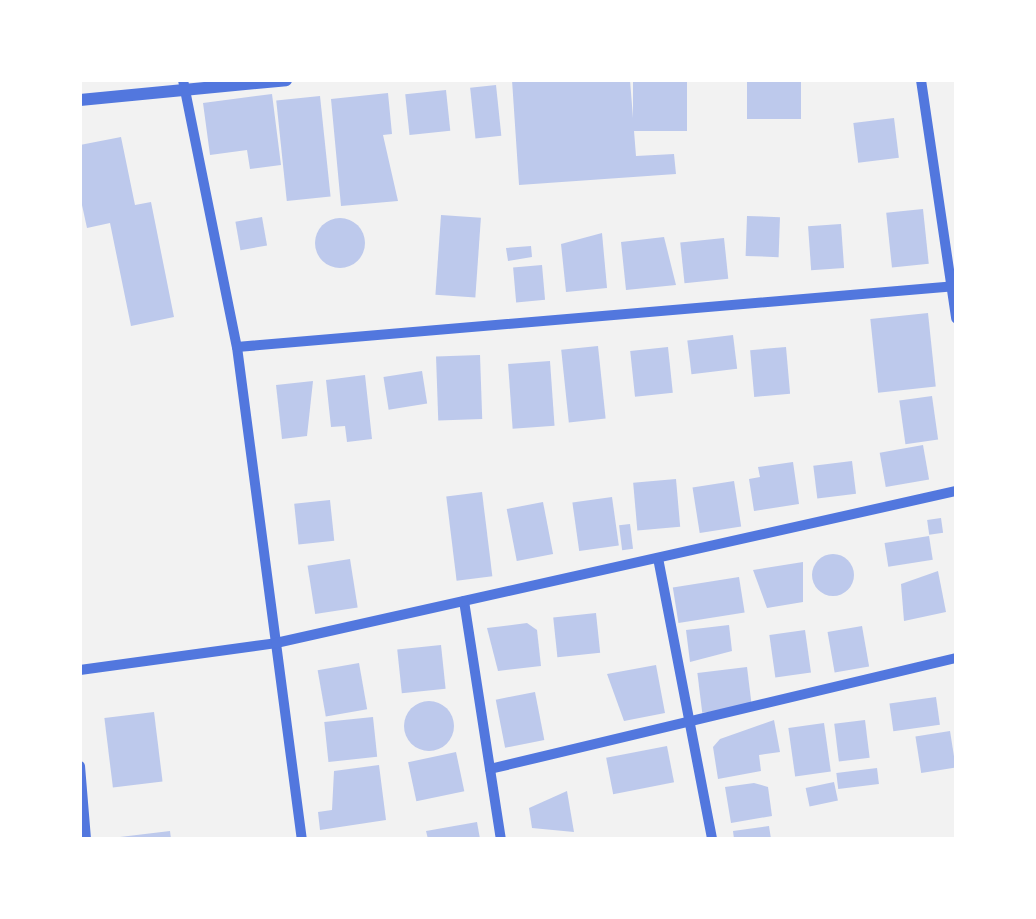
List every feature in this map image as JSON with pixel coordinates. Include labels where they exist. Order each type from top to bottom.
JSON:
[{"type":"street","points":[[80,100],[184,85],[286,80]]},
{"type":"street","points":[[921,80],[955,286],[956,318]]},
{"type":"street","points":[[184,85],[237,347],[302,839]]},
{"type":"street","points":[[237,347],[955,286]]},
{"type":"street","points":[[80,670],[276,643],[956,490]]},
{"type":"street","points":[[658,558],[712,839]]},
{"type":"street","points":[[464,602],[501,839]]},
{"type":"street","points":[[490,769],[690,725],[956,658]]},
{"type":"street","points":[[80,766],[86,839]]},
{"type":"building","points":[[512,80],[630,80],[636,156],[674,154],[676,174],[519,185]]},
{"type":"building","points":[[633,80],[687,80],[687,131],[633,131]]},
{"type":"building","points":[[747,80],[801,80],[801,119],[747,119]]},
{"type":"building","points":[[496,85],[501,136],[475,138],[470,88]]},
{"type":"building","points":[[446,90],[450,131],[410,135],[405,94]]},
{"type":"building","points":[[388,93],[392,134],[383,135],[398,201],[341,206],[331,99]]},
{"type":"building","points":[[272,94],[281,165],[250,169],[247,150],[210,155],[203,103]]},
{"type":"building","points":[[320,96],[331,196],[287,201],[276,101]]},
{"type":"building","points":[[894,118],[899,158],[858,163],[853,123]]},
{"type":"building","points":[[121,137],[135,205],[151,202],[174,317],[131,326],[110,223],[87,228],[80,196],[80,145]]},
{"type":"building","points":[[923,209],[929,264],[892,268],[886,213]]},
{"type":"building","points":[[441,215],[481,218],[475,298],[435,295]]},
{"type":"building","points":[[747,216],[780,217],[779,257],[746,256]]},
{"type":"building","points":[[262,217],[267,246],[240,250],[235,222]]},
{"type":"building","points":[[340,218],[358,225],[365,243],[358,261],[340,268],[322,261],[315,243],[322,225]]},
{"type":"building","points":[[841,224],[844,268],[811,270],[808,226]]},
{"type":"building","points":[[602,233],[607,288],[566,292],[561,244]]},
{"type":"building","points":[[664,237],[676,285],[626,290],[621,242]]},
{"type":"building","points":[[724,238],[728,279],[685,283],[680,243]]},
{"type":"building","points":[[531,246],[532,257],[508,261],[506,248]]},
{"type":"building","points":[[542,265],[545,300],[516,302],[513,268]]},
{"type":"building","points":[[928,313],[936,387],[878,393],[870,319]]},
{"type":"building","points":[[733,335],[737,369],[691,374],[687,341]]},
{"type":"building","points":[[598,346],[606,419],[569,422],[561,350]]},
{"type":"building","points":[[668,347],[673,393],[635,397],[630,351]]},
{"type":"building","points":[[786,347],[790,394],[754,397],[750,350]]},
{"type":"building","points":[[480,355],[482,419],[438,420],[436,357]]},
{"type":"building","points":[[550,361],[555,426],[513,429],[508,364]]},
{"type":"building","points":[[422,371],[427,404],[389,410],[383,377]]},
{"type":"building","points":[[365,375],[372,439],[347,442],[345,426],[331,427],[326,380]]},
{"type":"building","points":[[313,381],[307,436],[282,439],[276,385]]},
{"type":"building","points":[[932,396],[938,440],[905,444],[899,401]]},
{"type":"building","points":[[923,445],[929,479],[886,487],[880,453]]},
{"type":"building","points":[[852,461],[856,494],[817,499],[813,466]]},
{"type":"building","points":[[793,462],[799,504],[754,511],[749,479],[760,477],[758,467]]},
{"type":"building","points":[[676,479],[680,527],[637,531],[633,483]]},
{"type":"building","points":[[734,481],[741,526],[700,533],[693,488]]},
{"type":"building","points":[[482,492],[492,576],[457,581],[446,496]]},
{"type":"building","points":[[612,497],[619,546],[579,551],[572,503]]},
{"type":"building","points":[[330,500],[334,541],[298,545],[294,504]]},
{"type":"building","points":[[543,502],[553,554],[517,561],[507,509]]},
{"type":"building","points":[[941,518],[943,533],[929,535],[927,520]]},
{"type":"building","points":[[630,524],[633,549],[622,550],[619,525]]},
{"type":"building","points":[[929,536],[933,560],[888,567],[885,543]]},
{"type":"building","points":[[833,554],[848,560],[854,575],[848,590],[833,596],[818,590],[812,575],[818,560]]},
{"type":"building","points":[[350,559],[358,607],[315,614],[308,566]]},
{"type":"building","points":[[803,562],[803,602],[767,608],[753,570]]},
{"type":"building","points":[[938,571],[946,612],[904,621],[901,584]]},
{"type":"building","points":[[739,577],[745,613],[678,623],[673,587]]},
{"type":"building","points":[[596,613],[600,653],[557,657],[553,617]]},
{"type":"building","points":[[527,623],[537,630],[541,666],[498,671],[487,628]]},
{"type":"building","points":[[729,625],[732,651],[690,662],[686,630]]},
{"type":"building","points":[[862,626],[869,666],[835,672],[828,632]]},
{"type":"building","points":[[805,630],[811,673],[775,678],[769,635]]},
{"type":"building","points":[[441,645],[446,689],[402,693],[397,650]]},
{"type":"building","points":[[359,663],[367,709],[326,717],[318,670]]},
{"type":"building","points":[[656,665],[665,713],[624,721],[607,674]]},
{"type":"building","points":[[747,667],[752,707],[702,713],[697,673]]},
{"type":"building","points":[[535,692],[544,740],[505,748],[496,700]]},
{"type":"building","points":[[936,697],[940,725],[893,731],[889,704]]},
{"type":"building","points":[[429,701],[447,708],[454,726],[447,744],[429,751],[411,744],[404,726],[411,708]]},
{"type":"building","points":[[154,712],[163,781],[113,788],[104,718]]},
{"type":"building","points":[[373,717],[377,757],[328,762],[324,722]]},
{"type":"building","points":[[774,720],[780,752],[759,755],[761,771],[718,779],[713,747],[720,739]]},
{"type":"building","points":[[865,720],[870,758],[839,761],[834,724]]},
{"type":"building","points":[[824,723],[831,772],[795,777],[788,728]]},
{"type":"building","points":[[950,731],[956,768],[921,773],[915,736]]},
{"type":"building","points":[[667,746],[674,782],[613,794],[606,758]]},
{"type":"building","points":[[456,752],[464,791],[416,801],[408,762]]},
{"type":"building","points":[[379,765],[386,820],[320,830],[318,812],[332,810],[334,771]]},
{"type":"building","points":[[877,768],[879,784],[838,789],[836,773]]},
{"type":"building","points":[[834,782],[838,801],[810,807],[806,788]]},
{"type":"building","points":[[754,783],[768,787],[772,816],[731,823],[725,787]]},
{"type":"building","points":[[567,791],[574,832],[532,828],[529,808]]},
{"type":"building","points":[[477,822],[480,839],[428,839],[426,831]]},
{"type":"building","points":[[769,826],[771,839],[734,839],[733,831]]},
{"type":"building","points":[[170,831],[171,839],[120,839],[120,837]]}]
